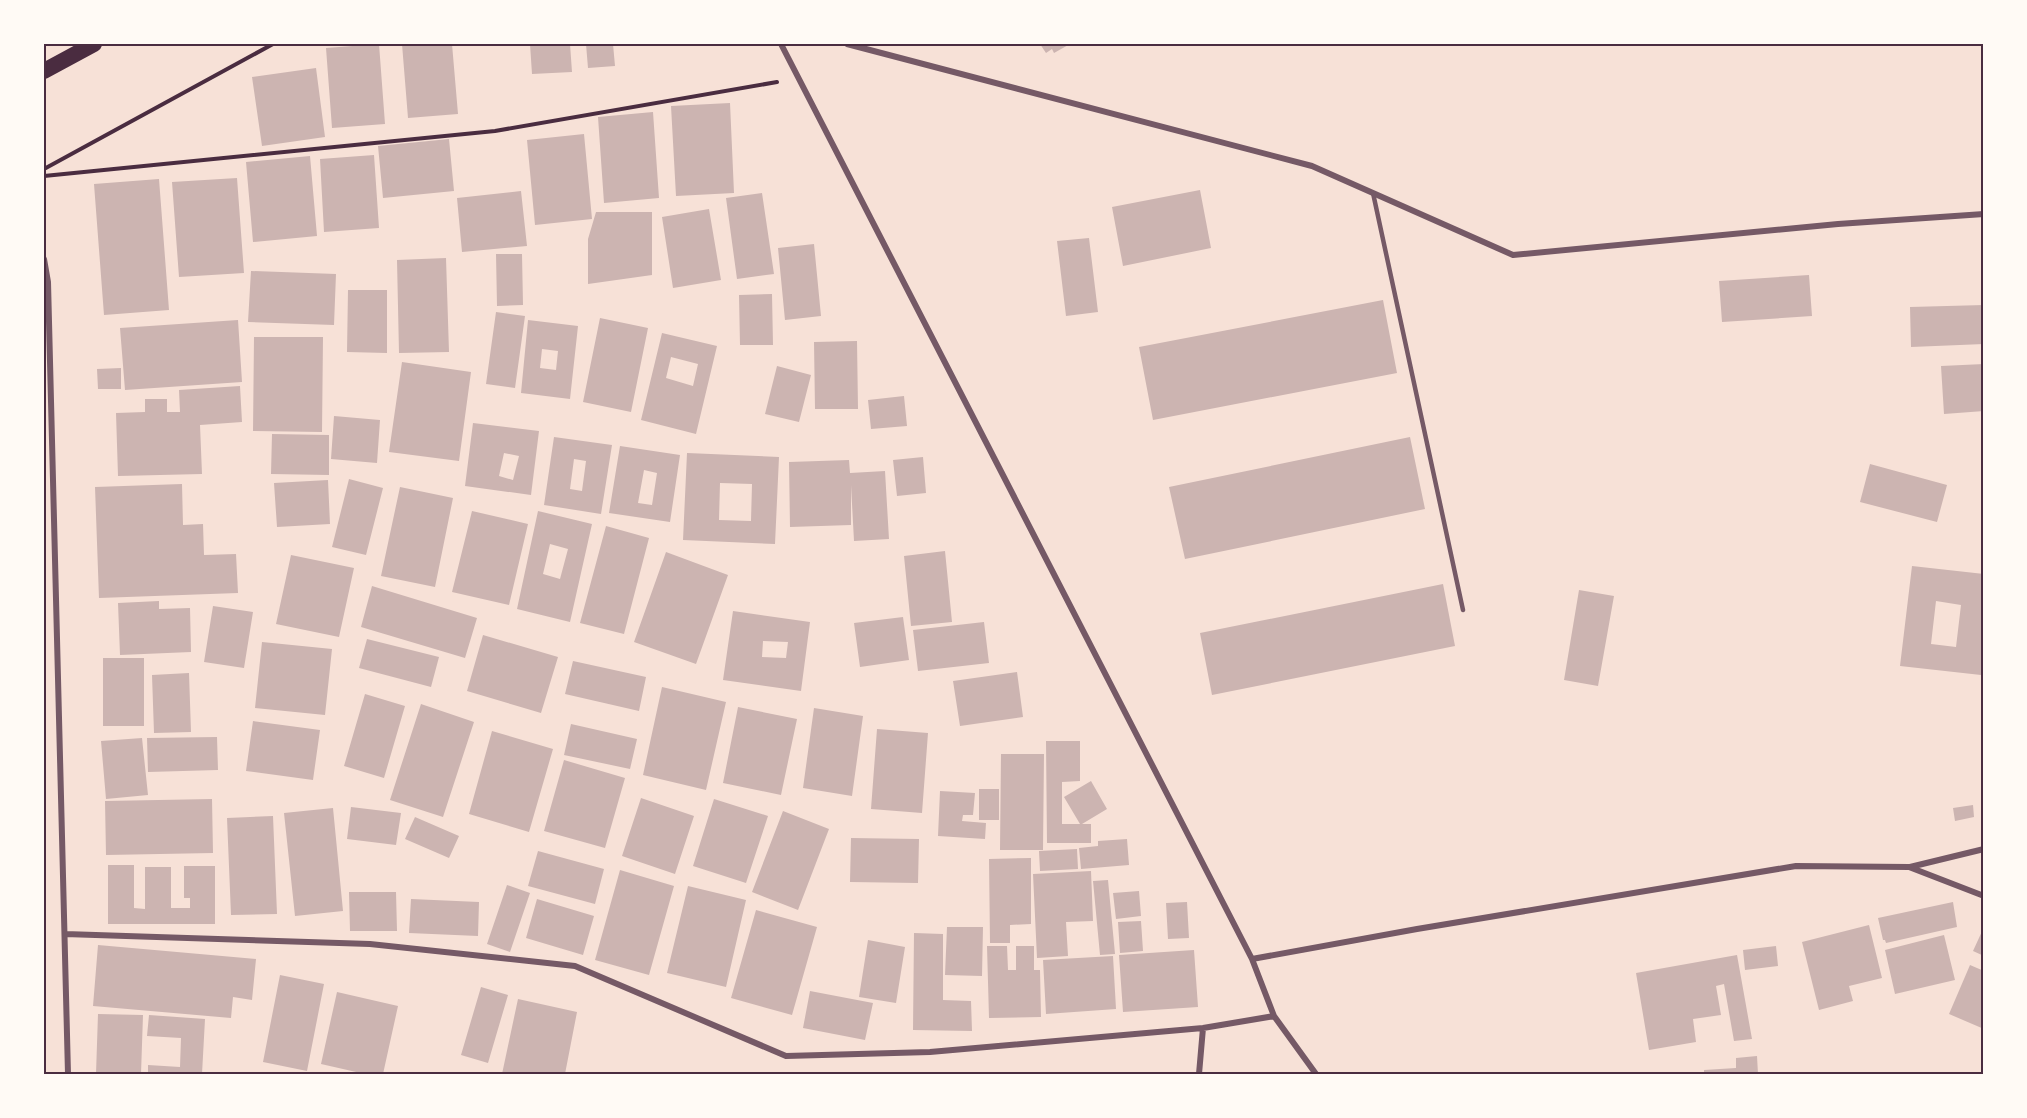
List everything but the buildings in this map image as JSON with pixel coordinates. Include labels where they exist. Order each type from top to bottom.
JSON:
[{"type":"highway","points":[[44,71],[94,44]]},
{"type":"street","points":[[781,44],[1252,960],[1274,1016],[1316,1074]]},
{"type":"street","points":[[847,44],[1312,166],[1514,255],[1838,224],[1983,214]]},
{"type":"street","points":[[44,259],[48,282],[68,1074]]},
{"type":"street","points":[[1252,960],[1417,929],[1797,866],[1910,867],[1983,849]]},
{"type":"street","points":[[1910,867],[1983,896]]},
{"type":"street","points":[[65,934],[370,944],[574,966],[786,1056],[930,1052],[1203,1028],[1274,1016]]},
{"type":"street","points":[[1199,1074],[1203,1028]]},
{"type":"lane","points":[[1373,193],[1463,610]]},
{"type":"path","points":[[44,169],[273,44]]},
{"type":"path","points":[[44,177],[495,131],[798,78]]}]
